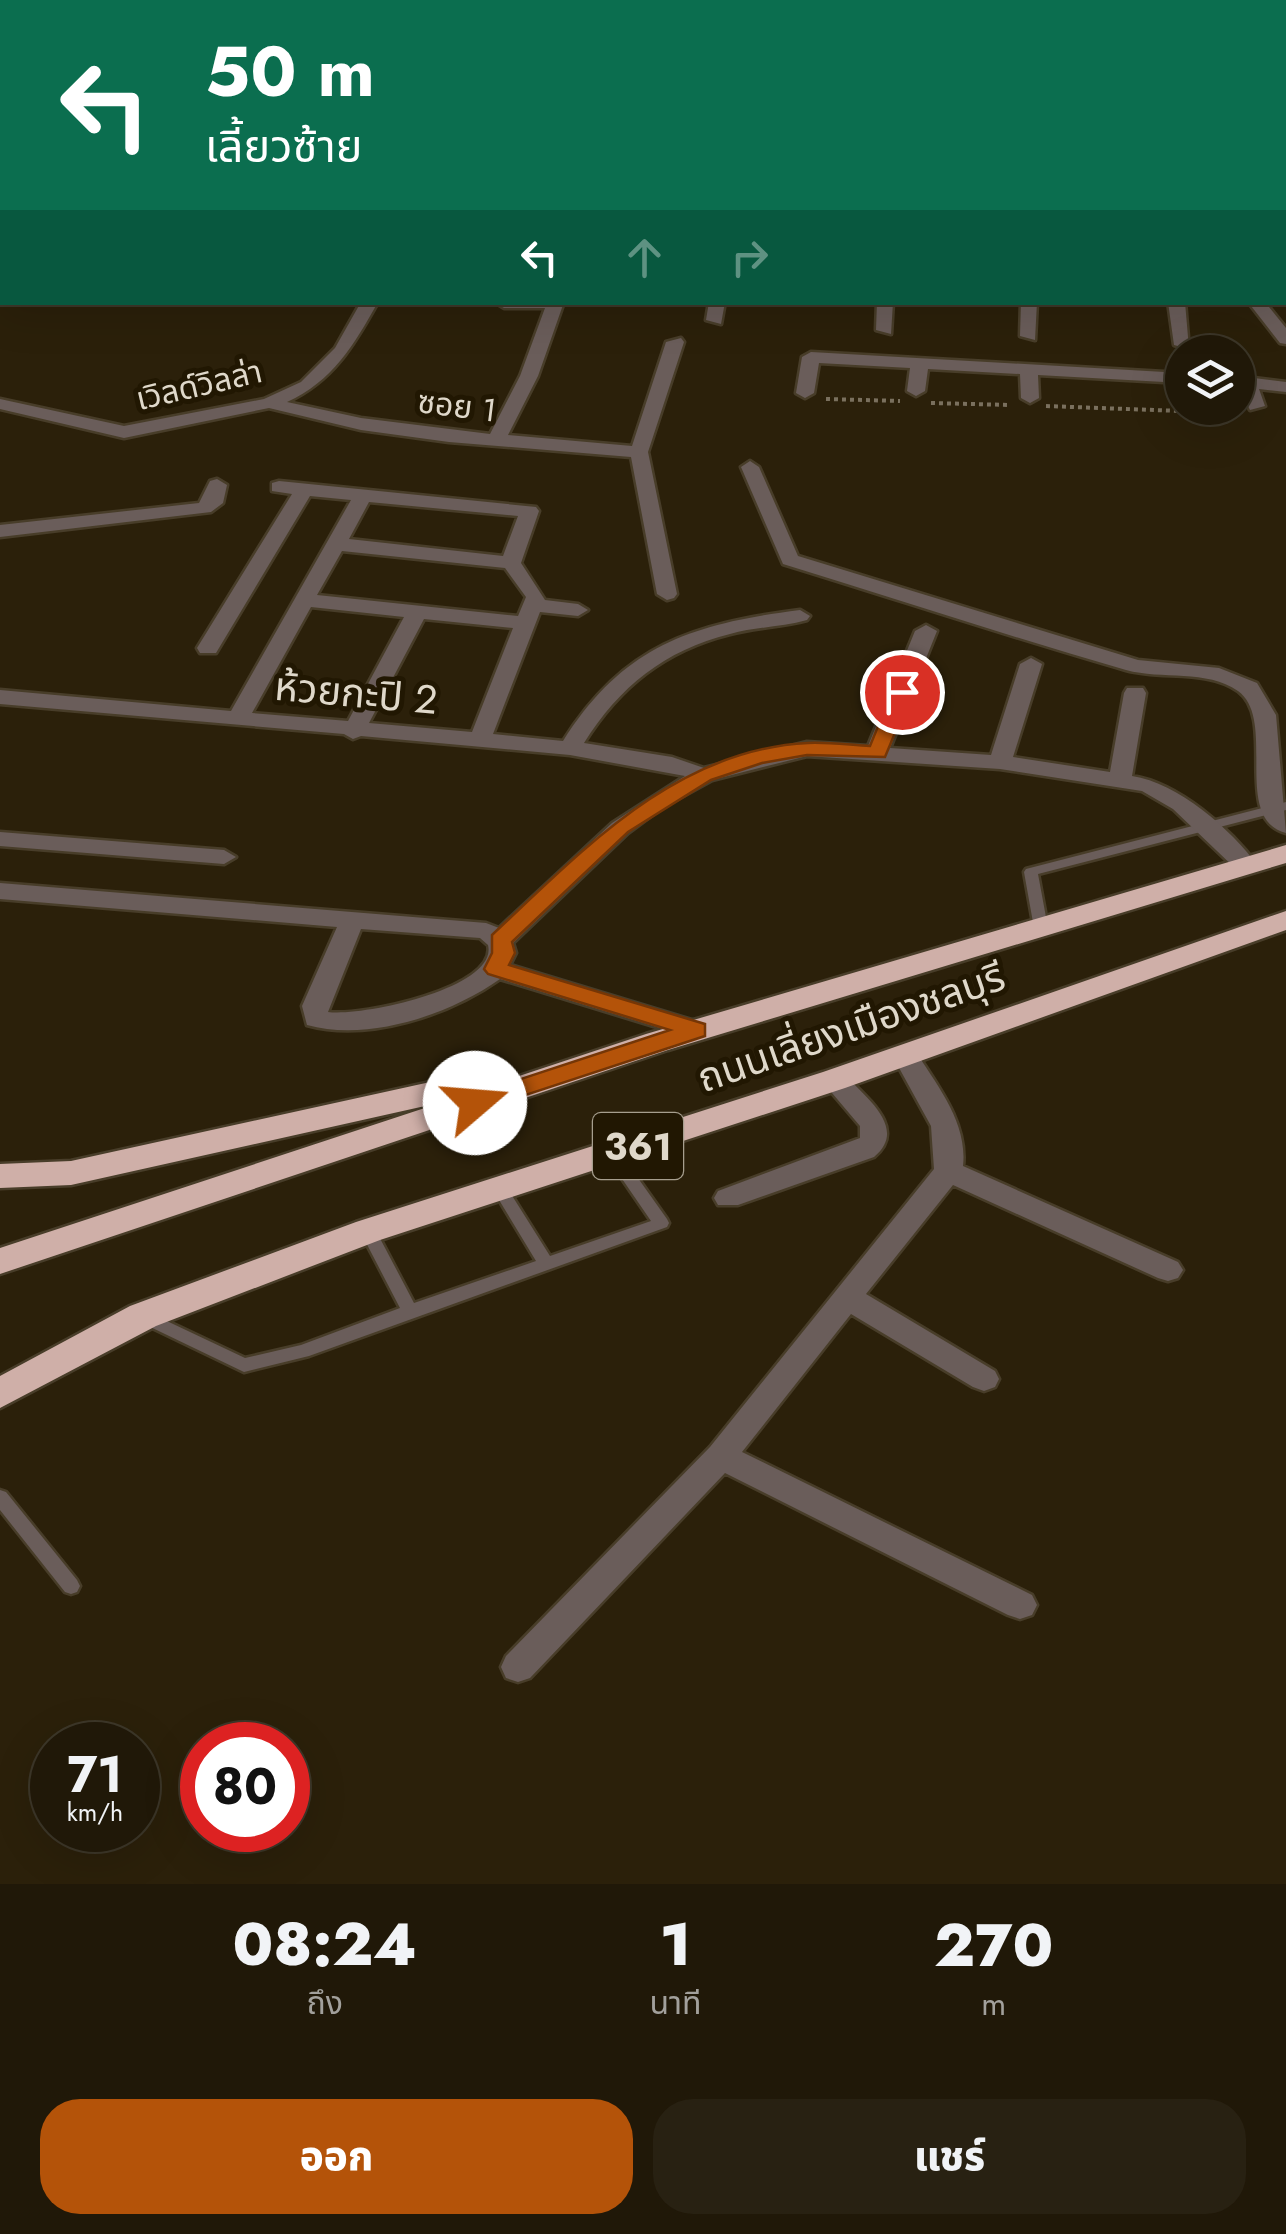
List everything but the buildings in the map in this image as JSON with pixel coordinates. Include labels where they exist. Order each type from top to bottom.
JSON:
[{"type":"highway","name":"ถนนเลี่ยงเมืองชลบุรี","points":[[658,1042],[1286,854]]},
{"type":"highway","name":"ถนนเลี่ยงเมืองชลบุรี","points":[[0,1393],[143,1316],[368,1231],[834,1080],[1286,920]]},
{"type":"highway","points":[[0,1176],[71,1174],[658,1042]]},
{"type":"highway","name":"361","points":[[0,1262],[658,1042]]},
{"type":"street","name":"เวิลด์วิลล่า","points":[[0,404],[124,432],[269,403],[308,386],[342,352],[368,305]]},
{"type":"street","points":[[496,441],[555,313],[555,305]]},
{"type":"street","points":[[885,305],[885,330]]},
{"type":"street","points":[[1029,305],[1029,336]]},
{"type":"street","points":[[1176,305],[1181,335]]},
{"type":"street","points":[[1258,305],[1286,339]]},
{"type":"street","points":[[666,594],[639,452],[675,342]]},
{"type":"street","points":[[805,393],[811,357],[1165,377]]},
{"type":"street","points":[[916,391],[920,363]]},
{"type":"street","points":[[1029,369],[1030,398]]},
{"type":"street","points":[[1137,375],[1144,401]]},
{"type":"street","points":[[1255,382],[1286,383]]},
{"type":"street","name":"ซอย 1","points":[[269,403],[361,424],[496,441],[639,452]]},
{"type":"street","points":[[750,467],[790,560],[940,610],[1136,666],[1219,674],[1249,688],[1265,715],[1281,814]]},
{"type":"street","points":[[0,532],[204,508],[213,504],[217,486]]},
{"type":"street","points":[[279,487],[529,510],[511,563]]},
{"type":"street","points":[[208,648],[304,490]]},
{"type":"street","points":[[237,720],[301,600],[363,496]]},
{"type":"street","points":[[336,544],[511,563],[536,598],[479,742]]},
{"type":"street","points":[[301,600],[417,612],[530,614],[578,610]]},
{"type":"street","points":[[353,732],[417,612]]},
{"type":"street","points":[[570,748],[600,702],[663,650],[704,630],[800,616]]},
{"type":"street","points":[[878,752],[926,631]]},
{"type":"street","points":[[1000,762],[1031,664]]},
{"type":"street","points":[[1120,780],[1135,693]]},
{"type":"street","name":"ห้วยกะปิ 2","points":[[0,698],[353,732],[570,748],[672,764],[704,775]]},
{"type":"street","points":[[500,940],[620,828],[704,775],[758,758],[807,749],[1000,762],[1148,785],[1181,804],[1246,866]]},
{"type":"street","points":[[0,839],[224,857]]},
{"type":"street","points":[[0,891],[353,919],[486,931],[500,940],[503,953],[496,969],[476,986],[429,1004],[334,1025],[316,1019],[315,1006],[353,919]]},
{"type":"street","points":[[496,969],[696,1030]]},
{"type":"street","points":[[518,1667],[721,1456],[948,1170],[953,1150],[946,1128],[906,1055]]},
{"type":"street","points":[[728,1198],[864,1150],[874,1142],[874,1124],[834,1080]]},
{"type":"street","points":[[948,1170],[1168,1270]]},
{"type":"street","points":[[849,1298],[984,1379]]},
{"type":"street","points":[[721,1456],[1020,1605]]},
{"type":"lane","points":[[1041,928],[1031,872],[1207,826],[1281,814]]},
{"type":"lane","points":[[143,1316],[244,1366],[303,1351],[661,1223],[613,1154]]},
{"type":"lane","points":[[501,1190],[547,1265]]},
{"type":"lane","points":[[368,1231],[410,1310]]},
{"type":"lane","points":[[0,1497],[22,1531],[71,1586]]},
{"type":"route","points":[[475,1103],[696,1030],[496,969],[503,953],[500,940],[620,828],[655,802],[704,775],[758,758],[807,749],[878,752],[902,692]]}]
